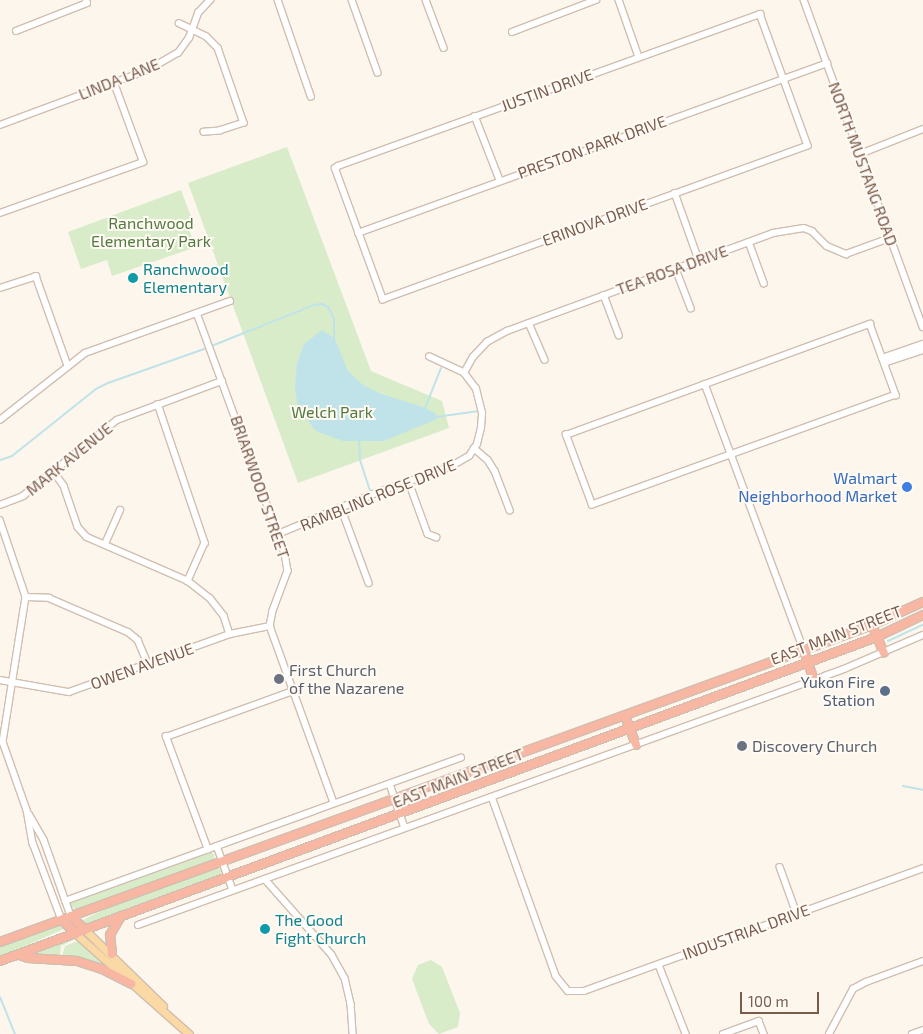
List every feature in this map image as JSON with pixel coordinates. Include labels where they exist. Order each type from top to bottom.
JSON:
[{"type":"highway","name":"EAST MAIN STREET","points":[[0,942],[222,860],[625,716],[872,625],[923,602]]},
{"type":"highway","name":"EAST MAIN STREET","points":[[0,961],[400,815],[877,637],[923,615]]},
{"type":"highway","points":[[872,625],[884,653]]},
{"type":"highway","points":[[804,650],[814,680]]},
{"type":"highway","points":[[625,716],[636,745]]},
{"type":"highway","points":[[71,916],[85,930]]},
{"type":"highway","points":[[112,954],[110,935],[122,916]]},
{"type":"highway","points":[[62,920],[76,934]]},
{"type":"highway","points":[[19,954],[28,958],[77,961],[102,969],[132,984]]},
{"type":"main road","points":[[85,930],[112,954],[189,1034]]},
{"type":"main road","points":[[76,934],[178,1023]]},
{"type":"street","name":"LINDA LANE","points":[[0,125],[148,70],[178,53],[192,29],[198,13],[210,0]]},
{"type":"street","points":[[278,0],[311,96]]},
{"type":"street","points":[[352,0],[378,72]]},
{"type":"street","points":[[426,0],[444,48]]},
{"type":"street","points":[[512,32],[596,0]]},
{"type":"street","points":[[619,0],[639,57]]},
{"type":"street","name":"NORTH MUSTANG ROAD","points":[[804,0],[923,327]]},
{"type":"street","points":[[16,31],[87,1]]},
{"type":"street","name":"JUSTIN DRIVE","points":[[358,233],[335,169],[338,166],[475,116],[760,14],[784,79]]},
{"type":"street","points":[[179,23],[206,36],[218,48],[244,123],[220,131],[204,132]]},
{"type":"street","name":"PRESTON PARK DRIVE","points":[[358,233],[827,63]]},
{"type":"street","name":"ERINOVA DRIVE","points":[[358,233],[383,300],[808,146],[784,79]]},
{"type":"street","points":[[0,213],[143,162],[114,83]]},
{"type":"street","points":[[475,116],[500,180]]},
{"type":"street","points":[[860,154],[923,129]]},
{"type":"street","points":[[675,193],[699,260]]},
{"type":"street","name":"TEA ROSA DRIVE","points":[[464,373],[473,357],[487,342],[529,323],[749,242],[787,230],[804,228],[812,232],[827,246],[846,254],[890,238]]},
{"type":"street","points":[[749,242],[764,283]]},
{"type":"street","points":[[676,269],[691,308]]},
{"type":"street","points":[[0,288],[36,276],[68,366]]},
{"type":"street","points":[[604,296],[619,335]]},
{"type":"street","points":[[0,420],[68,366],[90,352],[230,301]]},
{"type":"street","name":"BRIARWOOD STREET","points":[[197,313],[285,554],[288,571],[273,611],[270,626]]},
{"type":"street","points":[[529,323],[545,360]]},
{"type":"street","points":[[870,324],[883,361],[896,395],[592,505],[566,435],[870,324]]},
{"type":"street","points":[[883,361],[923,344]]},
{"type":"street","points":[[883,361],[923,350]]},
{"type":"street","points":[[430,357],[464,373]]},
{"type":"street","name":"RAMBLING ROSE DRIVE","points":[[278,534],[311,522],[321,515],[341,507],[461,462],[474,448],[481,428],[482,413],[476,389],[464,373]]},
{"type":"street","name":"MARK AVENUE","points":[[0,505],[22,496],[117,420],[222,381]]},
{"type":"street","points":[[705,384],[804,650]]},
{"type":"street","points":[[158,404],[205,543],[188,581]]},
{"type":"street","points":[[474,448],[488,460],[495,471],[510,510]]},
{"type":"street","points":[[54,472],[64,486],[78,527],[87,537],[188,581],[210,598],[224,616],[230,634]]},
{"type":"street","points":[[409,482],[428,534],[436,537]]},
{"type":"street","points":[[341,507],[369,583]]},
{"type":"street","points":[[105,544],[120,510]]},
{"type":"street","points":[[0,520],[26,597],[3,742],[27,810],[44,843],[71,916]]},
{"type":"street","points":[[26,597],[49,598],[128,632],[138,640],[148,664]]},
{"type":"street","points":[[270,626],[334,803]]},
{"type":"street","name":"OWEN AVENUE","points":[[0,680],[69,692],[230,634],[270,626]]},
{"type":"street","name":"EAST MAIN STREET","points":[[138,925],[814,680],[884,653],[923,635]]},
{"type":"street","points":[[208,850],[166,737],[293,691]]},
{"type":"street","name":"EAST MAIN STREET","points":[[65,901],[461,758]]},
{"type":"street","points":[[390,784],[405,828]]},
{"type":"street","name":"INDUSTRIAL DRIVE","points":[[492,797],[556,976],[568,991],[584,991],[923,868]]},
{"type":"street","points":[[27,810],[34,846],[62,920]]},
{"type":"street","points":[[34,846],[44,843]]},
{"type":"street","points":[[217,846],[233,890]]},
{"type":"street","points":[[780,867],[797,914]]},
{"type":"street","points":[[46,875],[54,871]]},
{"type":"street","points":[[265,879],[332,955],[345,978],[351,1004],[353,1034]]},
{"type":"street","points":[[829,1034],[853,989],[866,982],[923,961]]},
{"type":"street","points":[[659,964],[686,1034]]},
{"type":"street","points":[[722,1034],[759,1021],[764,1034]]},
{"type":"street","points":[[912,1034],[923,1030]]},
{"type":"green space","name":"Welch Park","points":[[287,147],[371,371],[442,401],[449,428],[298,483],[188,183]]},
{"type":"green space","name":"Ranchwood Elementary Park","points":[[181,190],[195,227],[189,230],[196,247],[112,276],[107,260],[81,269],[68,232]]},
{"type":"green space","points":[[211,852],[215,855],[213,861],[77,910],[70,906],[70,903]]},
{"type":"green space","points":[[217,867],[222,871],[221,876],[86,926],[79,922],[127,898]]},
{"type":"green space","points":[[58,923],[66,928],[0,957],[0,945]]},
{"type":"green space","points":[[75,937],[77,938],[61,946],[60,956],[29,955]]},
{"type":"green space","points":[[80,940],[116,973],[62,956],[65,946]]},
{"type":"green space","points":[[431,960],[442,967],[460,1013],[458,1027],[439,1034],[429,1024],[412,979],[418,965]]},
{"type":"water","points":[[322,330],[335,339],[348,371],[363,385],[381,394],[420,406],[435,413],[437,419],[384,441],[343,441],[316,431],[298,408],[295,387],[297,363],[304,344]]},
{"type":"waterway","points":[[214,345],[314,305],[322,304],[328,307],[334,319],[334,341]]},
{"type":"waterway","points":[[0,460],[12,456],[96,389],[204,349]]},
{"type":"waterway","points":[[425,408],[441,368]]},
{"type":"waterway","points":[[436,417],[479,411]]},
{"type":"waterway","points":[[359,440],[360,460],[371,493]]},
{"type":"waterway","points":[[888,641],[923,625]]},
{"type":"waterway","points":[[903,786],[923,790]]},
{"type":"waterway","points":[[0,997],[15,1034]]},
{"type":"place","name":"Ranchwood Elementary","points":[[133,278]]},
{"type":"place","name":"Walmart Neighborhood Market","points":[[907,487]]},
{"type":"place","name":"First Church of the Nazarene","points":[[279,679]]},
{"type":"place","name":"Yukon Fire Station","points":[[885,691]]},
{"type":"place","name":"Discovery Church","points":[[742,746]]},
{"type":"place","name":"The Good Fight Church","points":[[265,929]]}]
